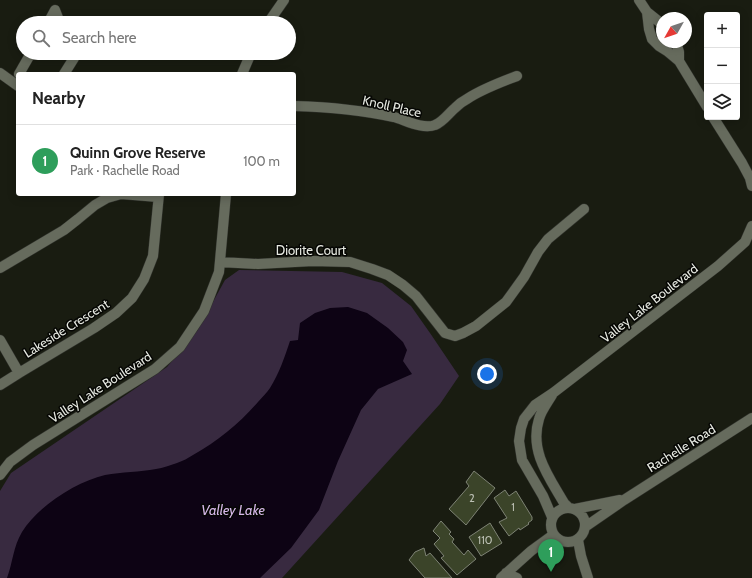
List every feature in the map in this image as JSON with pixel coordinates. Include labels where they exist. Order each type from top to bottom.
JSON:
[{"type":"street","points":[[273,16],[284,0]]},
{"type":"street","points":[[639,0],[647,12],[656,19]]},
{"type":"street","points":[[52,16],[55,10],[57,16]]},
{"type":"street","points":[[647,12],[652,39],[679,61],[704,102]]},
{"type":"street","points":[[678,48],[679,61]]},
{"type":"street","points":[[21,72],[27,60]]},
{"type":"street","points":[[65,72],[73,60]]},
{"type":"street","points":[[243,72],[248,60]]},
{"type":"street","points":[[0,73],[16,80]]},
{"type":"street","name":"Knoll Place","points":[[296,106],[367,112],[395,117],[429,127],[442,120],[468,98],[517,76]]},
{"type":"street","points":[[715,120],[742,163],[750,178],[752,186]]},
{"type":"street","points":[[0,268],[64,230],[95,205],[114,196]]},
{"type":"street","name":"Lakeside Crescent","points":[[0,385],[94,328],[116,313],[132,298],[144,279],[152,256],[159,196]]},
{"type":"street","name":"Valley Lake Boulevard","points":[[0,475],[10,462],[33,445],[155,369],[180,347],[204,311],[219,272],[226,196]]},
{"type":"street","name":"Diorite Court","points":[[220,262],[258,264],[350,262],[388,275],[403,285],[416,296],[445,333],[455,336],[476,326],[506,302],[548,239],[584,209]]},
{"type":"street","name":"Valley Lake Boulevard","points":[[552,517],[543,496],[522,460],[519,442],[524,419],[535,405],[553,393],[718,266],[745,242],[752,226]]},
{"type":"street","points":[[0,340],[19,373]]},
{"type":"street","name":"Valley Lake Boulevard","points":[[553,393],[539,418],[536,433],[536,446],[541,463],[564,503],[572,509]]},
{"type":"street","name":"Rachelle Road","points":[[585,527],[624,500],[752,418]]},
{"type":"street","points":[[521,454],[538,453]]},
{"type":"street","name":"Rachelle Road","points":[[572,509],[624,500]]},
{"type":"street","points":[[564,508],[580,512],[585,522],[584,532],[578,540],[573,542],[562,541],[553,535],[551,531],[552,517],[555,513],[564,508]]},
{"type":"street","points":[[504,575],[531,551],[553,535]]},
{"type":"street","points":[[578,540],[588,578]]},
{"type":"street","points":[[504,575],[517,578]]},
{"type":"shaded area","points":[[239,270],[342,272],[382,283],[411,306],[459,376],[440,404],[282,578],[0,578],[0,491],[11,473],[167,367],[197,331],[225,280]]},
{"type":"water","name":"Valley Lake","points":[[348,307],[367,313],[388,328],[403,342],[407,350],[403,361],[412,374],[378,389],[361,410],[338,461],[319,510],[291,548],[260,578],[7,578],[17,543],[22,532],[29,522],[48,504],[70,489],[94,478],[105,475],[164,467],[177,463],[202,450],[244,417],[269,390],[279,371],[290,341],[298,340],[300,323],[315,313],[330,308]]},
{"type":"building","points":[[474,471],[495,488],[466,525],[449,509],[469,486],[466,482]]},
{"type":"building","points":[[505,490],[509,496],[516,491],[532,517],[532,520],[528,523],[529,524],[520,530],[519,528],[509,536],[499,522],[507,518],[494,498]]},
{"type":"building","points":[[441,521],[451,532],[449,534],[454,539],[452,542],[464,555],[468,550],[476,559],[457,575],[441,558],[444,556],[434,544],[440,538],[433,531]]},
{"type":"building","points":[[490,523],[502,543],[481,556],[469,537]]},
{"type":"building","points":[[424,548],[426,556],[430,553],[452,578],[425,578],[409,560],[415,552]]},
{"type":"place","name":"Quinn Grove Reserve","points":[[551,572]]}]
